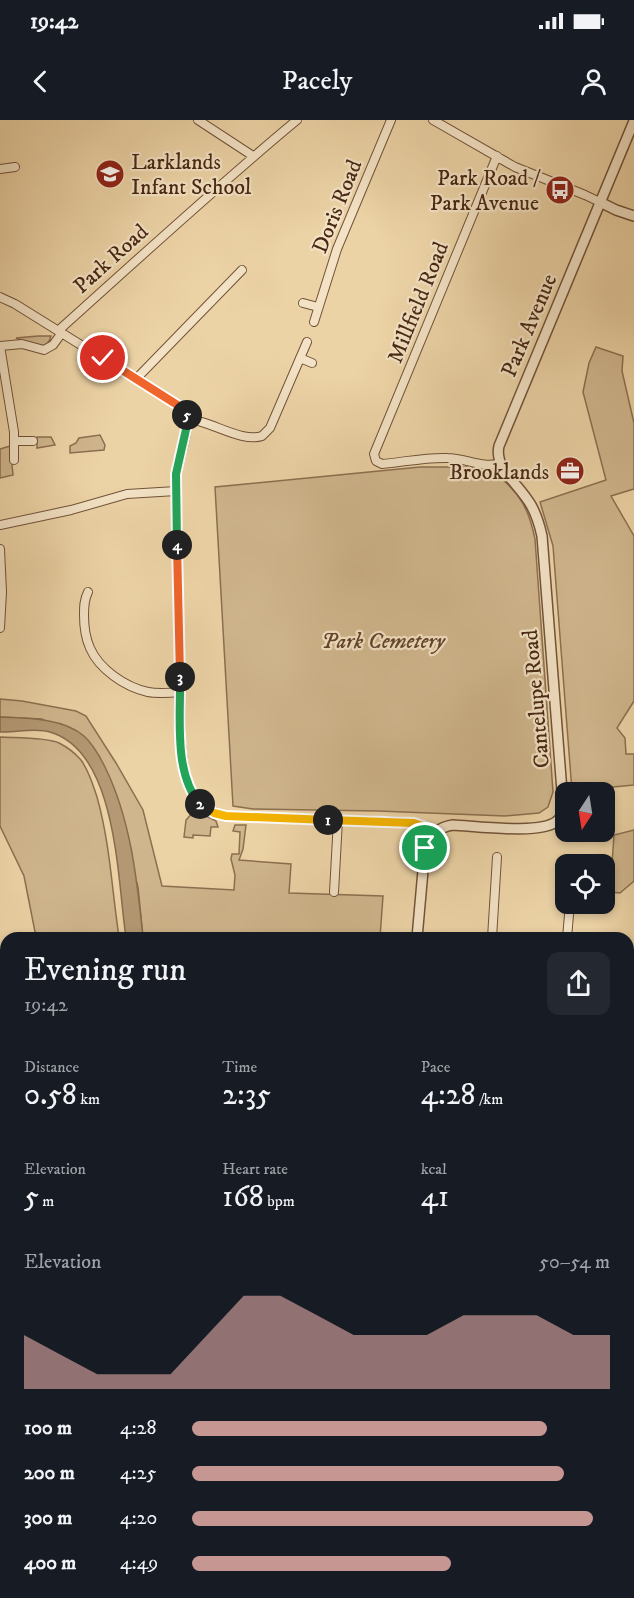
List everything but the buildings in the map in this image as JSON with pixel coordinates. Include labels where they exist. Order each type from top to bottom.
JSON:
[{"type":"street","points":[[198,120],[254,156]]},
{"type":"street","name":"Park Road","points":[[0,346],[22,344],[44,350],[53,345],[60,332],[254,156],[297,120]]},
{"type":"street","name":"Doris Road","points":[[314,322],[335,255],[391,120]]},
{"type":"street","points":[[433,120],[521,170],[634,216]]},
{"type":"street","name":"Park Avenue","points":[[500,463],[499,446],[634,121]]},
{"type":"street","name":"Millfield Road","points":[[496,156],[374,454],[376,461],[382,464],[450,458],[490,465],[500,463]]},
{"type":"street","points":[[0,169],[15,167]]},
{"type":"street","points":[[136,379],[227,280],[242,270]]},
{"type":"street","points":[[0,297],[183,408],[188,419],[204,422],[247,438],[262,436],[270,428],[307,342]]},
{"type":"street","points":[[303,303],[318,308]]},
{"type":"street","points":[[0,346],[4,392],[15,441],[14,460]]},
{"type":"street","points":[[300,358],[312,363]]},
{"type":"street","name":"Cantelupe Road","points":[[188,419],[176,474],[181,744],[191,793],[204,807],[226,816],[414,823],[436,831],[453,825],[532,829],[551,825],[560,819],[563,814],[563,804],[542,536],[530,502],[500,463]]},
{"type":"street","points":[[15,441],[33,441]]},
{"type":"street","points":[[0,525],[71,510],[128,494],[176,491]]},
{"type":"street","points":[[0,549],[2,592],[0,628]]},
{"type":"street","points":[[88,592],[84,606],[86,636],[93,654],[102,665],[116,677],[142,690],[156,693],[181,692]]},
{"type":"street","points":[[334,892],[338,820]]},
{"type":"street","points":[[418,932],[425,848],[436,831]]},
{"type":"street","points":[[492,932],[492,873],[498,857]]},
{"type":"street","points":[[568,932],[569,914]]},
{"type":"green space","points":[[51,336],[46,345],[41,346],[16,338]]},
{"type":"green space","points":[[596,347],[623,356],[622,371],[634,423],[634,489],[611,496],[634,536],[634,701],[617,728],[625,738],[626,754],[634,754],[634,785],[615,787],[615,782],[571,782],[553,546],[540,502],[606,480],[583,392],[589,363]]},
{"type":"green space","points":[[100,435],[105,445],[104,450],[70,453],[70,446],[79,438]]},
{"type":"green space","points":[[37,437],[51,437],[55,445],[37,448]]},
{"type":"green space","points":[[10,446],[13,475],[0,478],[0,449]]},
{"type":"green space","name":"Park Cemetery","points":[[420,467],[475,467],[489,474],[495,474],[517,494],[530,519],[535,539],[553,792],[548,807],[539,813],[505,816],[253,809],[233,806],[215,487]]},
{"type":"green space","points":[[0,699],[76,711],[86,716],[143,810],[162,886],[234,890],[235,875],[231,859],[232,854],[239,854],[240,832],[233,831],[235,825],[246,825],[239,860],[291,864],[289,893],[383,896],[380,932],[142,932],[138,887],[99,756],[42,719],[0,717]]},
{"type":"green space","points":[[0,737],[53,741],[79,757],[89,773],[101,814],[108,849],[118,932],[35,932],[24,876],[0,826]]},
{"type":"green space","points":[[195,810],[216,821],[218,827],[211,827],[210,836],[184,837],[186,820]]},
{"type":"green space","points":[[634,830],[634,881],[620,893],[615,892],[615,854],[613,854],[615,835]]},
{"type":"shaded area","points":[[0,717],[55,722],[76,730],[96,751],[114,787],[127,829],[132,850],[142,932],[125,932],[110,821],[102,791],[89,764],[72,744],[50,732],[38,730],[0,732]]},
{"type":"place","name":"Larklands Infant School","points":[[110,174]]},
{"type":"place","name":"Park Road / Park Avenue","points":[[560,190]]},
{"type":"place","name":"Brooklands","points":[[570,471]]},
{"type":"route","points":[[103,358],[179,406],[185,411],[188,419],[176,480],[181,744],[186,778],[195,798],[210,811],[226,816],[414,823],[436,831],[425,848]]}]
